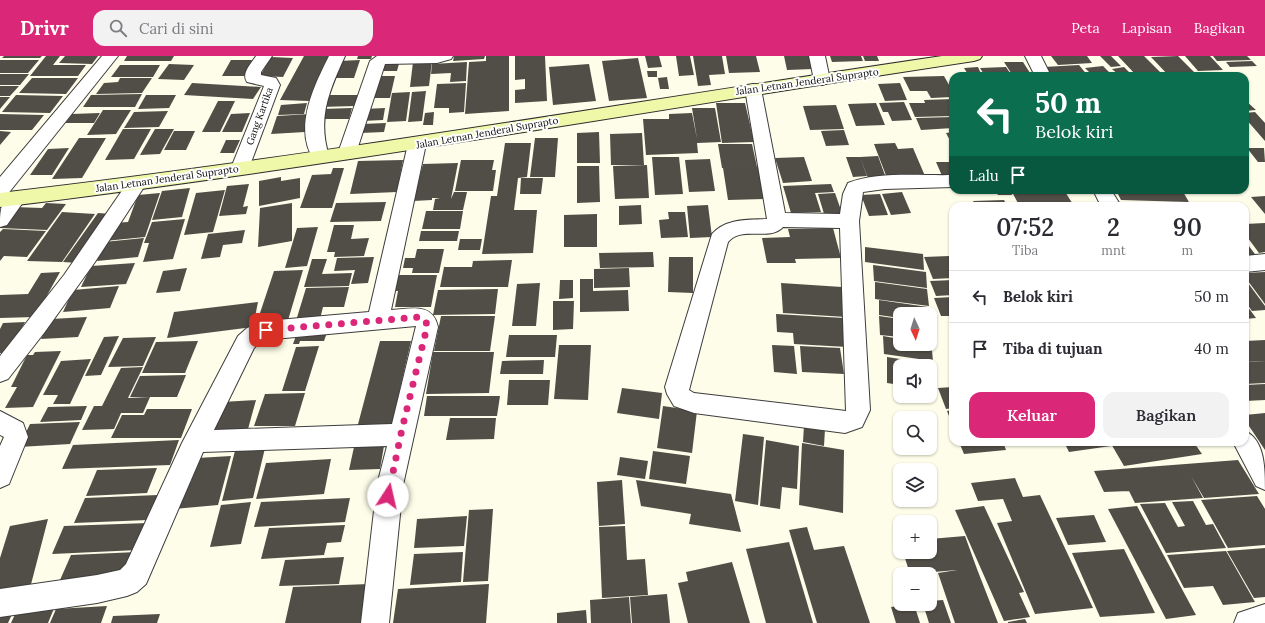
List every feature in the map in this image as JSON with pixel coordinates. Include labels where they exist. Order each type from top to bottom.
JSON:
[{"type":"main road","name":"Jalan Letnan Jenderal Suprapto","points":[[6,196],[136,184],[320,156],[417,144],[753,89],[822,80],[974,56]]},
{"type":"street","points":[[0,220],[6,196],[110,56]]},
{"type":"street","name":"Gang Kartika","points":[[240,168],[272,85],[270,82],[253,78],[253,72],[264,56]]},
{"type":"street","points":[[320,156],[314,135],[314,113],[316,101],[337,56]]},
{"type":"street","points":[[347,153],[378,61],[383,59],[438,58],[445,56]]},
{"type":"street","points":[[817,56],[822,80]]},
{"type":"street","points":[[1033,56],[1041,72]]},
{"type":"street","points":[[753,89],[777,220],[775,224],[770,226],[730,229],[722,234],[719,239],[677,387],[679,397],[683,400],[694,403],[845,422],[854,420],[858,410],[849,221],[854,191],[859,185],[949,181]]},
{"type":"street","points":[[378,320],[417,144]]},
{"type":"street","points":[[0,372],[32,334],[94,248],[136,184]]},
{"type":"street","points":[[777,220],[849,221]]},
{"type":"street","points":[[1249,264],[1265,262]]},
{"type":"street","points":[[0,602],[97,589],[127,582],[136,574],[196,441],[246,342],[255,334],[266,330],[420,317],[426,321],[427,327],[390,485],[375,623]]},
{"type":"street","points":[[0,422],[15,431],[16,437],[0,476]]},
{"type":"street","points":[[196,441],[401,435]]},
{"type":"street","points":[[1247,446],[1265,478]]},
{"type":"street","points":[[1248,623],[1265,618]]},
{"type":"building","points":[[4,56],[42,56],[40,58],[2,58]]},
{"type":"building","points":[[46,56],[60,56],[53,65],[86,65],[78,76],[30,76]]},
{"type":"building","points":[[65,56],[98,56],[92,64],[59,63]]},
{"type":"building","points":[[127,56],[174,56],[171,61],[124,61]]},
{"type":"building","points":[[304,56],[331,56],[309,101],[280,100]]},
{"type":"building","points":[[358,56],[372,56],[371,59],[357,59]]},
{"type":"building","points":[[454,56],[485,56],[484,59],[453,61]]},
{"type":"building","points":[[486,56],[509,56],[509,111],[465,114],[469,62],[486,61]]},
{"type":"building","points":[[515,56],[545,56],[547,101],[515,103],[515,90],[525,89],[525,79],[515,80]]},
{"type":"building","points":[[645,56],[659,56],[662,67],[648,68]]},
{"type":"building","points":[[676,56],[690,56],[694,75],[679,76]]},
{"type":"building","points":[[693,56],[722,56],[725,74],[709,75],[711,85],[698,86]]},
{"type":"building","points":[[726,56],[756,56],[760,72],[729,73]]},
{"type":"building","points":[[784,56],[809,56],[813,69],[787,70]]},
{"type":"building","points":[[830,56],[861,56],[863,61],[832,62]]},
{"type":"building","points":[[863,56],[877,56],[879,61],[865,61]]},
{"type":"building","points":[[1051,56],[1087,56],[1092,63],[1058,65]]},
{"type":"building","points":[[1100,56],[1111,56],[1121,66],[1111,67]]},
{"type":"building","points":[[1118,56],[1144,56],[1160,72],[1133,72]]},
{"type":"building","points":[[1178,56],[1194,72],[1165,72],[1151,57]]},
{"type":"building","points":[[1185,56],[1210,56],[1223,70],[1198,71]]},
{"type":"building","points":[[1213,56],[1247,56],[1251,60],[1217,61]]},
{"type":"building","points":[[271,57],[293,58],[283,77],[260,76]]},
{"type":"building","points":[[638,58],[647,98],[609,101],[602,61]]},
{"type":"building","points":[[0,60],[39,60],[28,73],[0,73]]},
{"type":"building","points":[[231,60],[252,60],[244,76],[222,76]]},
{"type":"building","points":[[360,60],[354,78],[331,78],[338,61]]},
{"type":"building","points":[[400,60],[397,71],[379,71],[382,61]]},
{"type":"building","points":[[432,61],[429,86],[410,87],[413,62]]},
{"type":"building","points":[[1252,61],[1257,66],[1230,67],[1226,62]]},
{"type":"building","points":[[467,62],[466,81],[450,82],[451,73],[431,74],[432,64]]},
{"type":"building","points":[[1004,62],[1023,62],[1029,72],[1010,72]]},
{"type":"building","points":[[169,64],[194,65],[184,80],[158,79]]},
{"type":"building","points":[[589,64],[596,101],[553,105],[549,67]]},
{"type":"building","points":[[120,65],[160,65],[153,77],[111,77]]},
{"type":"building","points":[[1079,65],[1085,72],[1048,72],[1044,67]]},
{"type":"building","points":[[1103,66],[1109,72],[1089,72],[1085,68]]},
{"type":"building","points":[[978,67],[980,72],[966,72],[964,68]]},
{"type":"building","points":[[1006,67],[1009,72],[982,72],[980,68]]},
{"type":"building","points":[[1124,67],[1129,72],[1115,72],[1112,69]]},
{"type":"building","points":[[647,71],[657,71],[657,77],[648,77]]},
{"type":"building","points":[[0,74],[29,74],[20,85],[0,85]]},
{"type":"building","points":[[375,76],[395,76],[390,98],[368,98]]},
{"type":"building","points":[[944,76],[949,85],[949,97],[931,98],[927,91],[910,91],[903,77]]},
{"type":"building","points":[[667,77],[669,89],[660,89],[658,78]]},
{"type":"building","points":[[32,78],[78,78],[66,94],[19,93]]},
{"type":"building","points":[[120,78],[152,78],[142,93],[96,94],[104,83],[118,82]]},
{"type":"building","points":[[192,83],[261,87],[253,99],[184,95]]},
{"type":"building","points":[[466,83],[464,112],[449,113],[449,108],[434,108],[437,84]]},
{"type":"building","points":[[900,83],[907,100],[885,101],[878,84]]},
{"type":"building","points":[[0,86],[19,86],[10,96],[0,96]]},
{"type":"building","points":[[426,91],[422,121],[408,122],[412,92]]},
{"type":"building","points":[[410,92],[406,121],[387,122],[392,93]]},
{"type":"building","points":[[142,94],[135,107],[83,107],[91,95]]},
{"type":"building","points":[[16,95],[63,96],[50,113],[2,112]]},
{"type":"building","points":[[146,95],[176,95],[169,108],[138,109]]},
{"type":"building","points":[[323,95],[358,95],[355,106],[319,107]]},
{"type":"building","points":[[0,97],[10,97],[0,109]]},
{"type":"building","points":[[949,99],[949,116],[915,117],[909,103],[925,103],[924,100]]},
{"type":"building","points":[[218,101],[235,101],[220,132],[202,132]]},
{"type":"building","points":[[904,102],[912,120],[892,121],[888,112],[883,112],[879,103]]},
{"type":"building","points":[[307,103],[304,114],[278,115],[281,105]]},
{"type":"building","points":[[716,103],[745,103],[754,142],[722,143]]},
{"type":"building","points":[[876,103],[885,125],[856,126],[848,104]]},
{"type":"building","points":[[1249,104],[1256,110],[1249,111]]},
{"type":"building","points":[[836,105],[844,129],[810,130],[803,106]]},
{"type":"building","points":[[352,108],[349,119],[318,119],[321,109]]},
{"type":"building","points":[[385,108],[383,120],[362,121],[364,109]]},
{"type":"building","points":[[692,108],[715,108],[721,142],[697,143],[698,153],[646,155],[643,119],[669,119],[669,114],[692,113],[697,139]]},
{"type":"building","points":[[103,110],[131,110],[116,134],[87,135]]},
{"type":"building","points":[[168,111],[159,127],[124,128],[134,112]]},
{"type":"building","points":[[434,112],[433,125],[423,125],[425,113]]},
{"type":"building","points":[[1255,112],[1265,123],[1265,141],[1249,123],[1249,113]]},
{"type":"building","points":[[100,113],[94,123],[65,123],[72,114]]},
{"type":"building","points":[[250,113],[242,132],[222,132],[231,114]]},
{"type":"building","points":[[0,114],[44,115],[32,130],[0,130]]},
{"type":"building","points":[[310,114],[305,132],[271,134],[277,116]]},
{"type":"building","points":[[949,117],[949,128],[921,130],[916,118]]},
{"type":"building","points":[[386,123],[384,132],[360,133],[362,124]]},
{"type":"building","points":[[123,129],[151,129],[134,159],[105,160]]},
{"type":"building","points":[[155,129],[174,129],[160,154],[140,155]]},
{"type":"building","points":[[844,130],[849,145],[826,146],[821,131]]},
{"type":"building","points":[[0,131],[11,132],[0,145]]},
{"type":"building","points":[[174,131],[195,131],[186,150],[164,150]]},
{"type":"building","points":[[599,132],[600,163],[577,163],[577,133]]},
{"type":"building","points":[[642,133],[644,165],[611,165],[610,134]]},
{"type":"building","points":[[79,138],[106,138],[82,178],[52,179]]},
{"type":"building","points":[[535,138],[558,138],[555,177],[530,177]]},
{"type":"building","points":[[226,140],[240,140],[234,153],[220,153]]},
{"type":"building","points":[[505,143],[531,143],[527,177],[518,178],[514,210],[537,210],[533,253],[482,254],[491,196],[497,196]]},
{"type":"building","points":[[895,143],[898,149],[913,148],[925,176],[887,178],[874,144]]},
{"type":"building","points":[[718,144],[752,144],[757,167],[722,168]]},
{"type":"building","points":[[69,148],[52,175],[30,175],[48,149]]},
{"type":"building","points":[[1249,148],[1264,148],[1265,162],[1258,162],[1249,151]]},
{"type":"building","points":[[878,156],[886,178],[868,178],[860,157]]},
{"type":"building","points":[[652,157],[679,157],[683,194],[655,195]]},
{"type":"building","points":[[804,157],[812,181],[783,183],[775,158]]},
{"type":"building","points":[[846,157],[860,157],[867,176],[853,177]]},
{"type":"building","points":[[710,159],[715,191],[689,192],[685,160]]},
{"type":"building","points":[[403,160],[397,192],[350,194],[358,161]]},
{"type":"building","points":[[461,160],[494,160],[492,170],[496,170],[493,191],[455,191]]},
{"type":"building","points":[[936,162],[949,162],[949,177],[943,178]]},
{"type":"building","points":[[458,163],[451,199],[454,192],[467,192],[463,210],[433,210],[435,199],[440,198],[413,201],[423,164]]},
{"type":"building","points":[[647,165],[649,198],[615,199],[613,166]]},
{"type":"building","points":[[577,166],[599,166],[600,202],[577,203]]},
{"type":"building","points":[[758,167],[764,199],[728,200],[723,168]]},
{"type":"building","points":[[333,168],[344,168],[332,208],[300,208],[312,175],[331,174]]},
{"type":"building","points":[[281,177],[281,181],[300,178],[300,198],[259,206],[259,181]]},
{"type":"building","points":[[521,178],[543,178],[541,194],[520,194]]},
{"type":"building","points":[[249,184],[243,207],[248,206],[246,214],[219,216],[227,186]]},
{"type":"building","points":[[831,184],[834,192],[815,193],[821,212],[791,213],[783,186]]},
{"type":"building","points":[[190,188],[182,217],[152,220],[162,191]]},
{"type":"building","points":[[225,190],[213,232],[184,235],[196,193]]},
{"type":"building","points":[[902,192],[911,213],[891,215],[882,194]]},
{"type":"building","points":[[160,193],[145,237],[105,241],[112,223],[128,222],[138,195]]},
{"type":"building","points":[[835,193],[843,216],[825,217],[818,194]]},
{"type":"building","points":[[880,194],[888,215],[869,216],[861,195]]},
{"type":"building","points":[[997,194],[1012,195],[998,195]]},
{"type":"building","points":[[1013,194],[1066,194],[1072,202],[1017,202]]},
{"type":"building","points":[[1118,194],[1184,194],[1189,202],[1121,200]]},
{"type":"building","points":[[1265,196],[1265,214],[1251,197]]},
{"type":"building","points":[[1004,200],[1005,202],[974,202]]},
{"type":"building","points":[[386,202],[381,221],[330,222],[336,203]]},
{"type":"building","points":[[46,203],[66,204],[47,230],[0,228],[0,225],[14,207],[42,208]]},
{"type":"building","points":[[292,203],[292,241],[258,247],[260,208]]},
{"type":"building","points":[[641,205],[642,224],[619,225],[619,206]]},
{"type":"building","points":[[708,205],[712,237],[690,238],[687,206]]},
{"type":"building","points":[[426,211],[463,211],[460,229],[422,229]]},
{"type":"building","points":[[62,212],[95,214],[62,262],[27,261]]},
{"type":"building","points":[[668,212],[685,212],[688,237],[661,238],[659,220],[669,219]]},
{"type":"building","points":[[98,213],[112,214],[79,263],[63,262]]},
{"type":"building","points":[[597,214],[597,247],[564,247],[564,215]]},
{"type":"building","points":[[185,219],[173,259],[143,262],[149,243],[144,243],[152,222]]},
{"type":"building","points":[[1265,223],[1265,252],[1259,253],[1249,239],[1249,224]]},
{"type":"building","points":[[334,225],[354,225],[351,239],[369,238],[364,256],[334,257],[335,252],[327,252]]},
{"type":"building","points":[[318,227],[307,266],[285,268],[297,228]]},
{"type":"building","points":[[833,228],[841,258],[795,259],[796,263],[767,263],[762,238],[790,237],[788,229]]},
{"type":"building","points":[[3,229],[46,231],[27,257],[4,256],[0,261],[0,232]]},
{"type":"building","points":[[245,230],[242,243],[223,245],[220,257],[201,259],[208,234]]},
{"type":"building","points":[[421,231],[459,231],[457,241],[419,241]]},
{"type":"building","points":[[144,238],[138,257],[97,261],[104,242]]},
{"type":"building","points":[[460,239],[482,239],[480,250],[458,250]]},
{"type":"building","points":[[1249,246],[1258,258],[1249,259]]},
{"type":"building","points":[[865,247],[923,254],[924,270],[865,262]]},
{"type":"building","points":[[417,249],[444,249],[439,273],[412,273],[413,268],[403,268],[405,258],[415,258]]},
{"type":"building","points":[[653,252],[654,267],[600,268],[599,253]]},
{"type":"building","points":[[949,256],[949,278],[933,279],[924,257]]},
{"type":"building","points":[[374,257],[368,283],[351,284],[355,270],[334,271],[337,258]]},
{"type":"building","points":[[669,257],[693,257],[693,293],[668,292]]},
{"type":"building","points":[[312,259],[327,259],[322,274],[352,273],[349,286],[304,287]]},
{"type":"building","points":[[512,260],[508,287],[440,287],[444,267],[472,267],[473,261]]},
{"type":"building","points":[[135,263],[126,284],[81,287],[91,266]]},
{"type":"building","points":[[873,265],[926,272],[927,288],[874,281]]},
{"type":"building","points":[[187,268],[180,291],[156,293],[163,271]]},
{"type":"building","points":[[629,268],[630,287],[594,288],[594,269]]},
{"type":"building","points":[[303,270],[286,327],[255,328],[274,271]]},
{"type":"building","points":[[60,272],[35,317],[0,318],[0,295],[28,294],[41,273]]},
{"type":"building","points":[[1265,272],[1265,304],[1249,282],[1249,273]]},
{"type":"building","points":[[394,275],[437,275],[431,307],[395,307],[398,291],[390,291]]},
{"type":"building","points":[[580,279],[593,279],[593,291],[628,290],[629,311],[580,312]]},
{"type":"building","points":[[560,280],[573,280],[573,298],[559,299]]},
{"type":"building","points":[[949,280],[949,295],[936,296],[930,281]]},
{"type":"building","points":[[875,282],[927,289],[929,306],[875,299]]},
{"type":"building","points":[[540,283],[536,326],[512,326],[517,284]]},
{"type":"building","points":[[781,283],[842,287],[846,317],[783,313]]},
{"type":"building","points":[[1249,284],[1265,306],[1265,310],[1252,311],[1249,307]]},
{"type":"building","points":[[119,286],[110,308],[63,312],[73,290]]},
{"type":"building","points":[[349,287],[344,307],[323,307],[319,323],[295,324],[306,288]]},
{"type":"building","points":[[498,289],[495,314],[433,315],[438,290]]},
{"type":"building","points":[[949,297],[949,316],[941,316],[934,298]]},
{"type":"building","points":[[879,300],[928,307],[893,307],[893,317],[879,315]]},
{"type":"building","points":[[553,301],[574,301],[573,329],[553,330]]},
{"type":"building","points":[[258,302],[253,327],[167,338],[174,312]]},
{"type":"building","points":[[1249,308],[1256,318],[1249,319]]},
{"type":"building","points":[[776,314],[844,318],[847,347],[794,344],[793,333],[777,332]]},
{"type":"building","points":[[441,316],[495,316],[490,351],[434,351]]},
{"type":"building","points":[[879,316],[893,318],[893,336],[880,335]]},
{"type":"building","points":[[87,317],[78,337],[41,339],[51,319]]},
{"type":"building","points":[[25,322],[8,353],[0,353],[0,329],[3,323]]},
{"type":"building","points":[[298,330],[328,330],[324,341],[300,341],[299,344],[293,344]]},
{"type":"building","points":[[509,335],[557,335],[555,357],[506,357]]},
{"type":"building","points":[[119,336],[101,375],[85,376],[104,337]]},
{"type":"building","points":[[883,336],[893,338],[893,351],[932,351],[933,359],[919,359],[884,354]]},
{"type":"building","points":[[156,337],[143,366],[108,367],[123,338]]},
{"type":"building","points":[[1265,340],[1265,361],[1249,362],[1249,341]]},
{"type":"building","points":[[198,341],[185,373],[142,373],[156,342]]},
{"type":"building","points":[[380,341],[411,341],[391,428],[357,428]]},
{"type":"building","points":[[559,345],[591,345],[588,400],[554,399]]},
{"type":"building","points":[[772,345],[794,346],[797,374],[774,372]]},
{"type":"building","points":[[319,346],[305,391],[282,391],[296,347]]},
{"type":"building","points":[[800,346],[840,348],[844,374],[802,372]]},
{"type":"building","points":[[61,351],[33,407],[5,408],[17,387],[11,387],[27,355],[33,355],[35,352]]},
{"type":"building","points":[[433,352],[494,352],[489,393],[426,394]]},
{"type":"building","points":[[887,357],[900,359],[893,359],[893,384],[887,383]]},
{"type":"building","points":[[91,359],[70,404],[53,404],[58,395],[43,395],[61,361]]},
{"type":"building","points":[[544,360],[543,374],[500,374],[502,361]]},
{"type":"building","points":[[1265,361],[1265,383],[1249,384],[1249,362]]},
{"type":"building","points":[[143,367],[128,398],[150,397],[143,413],[121,413],[114,429],[82,430],[94,406],[102,406],[121,368]]},
{"type":"building","points":[[186,375],[177,397],[130,397],[140,376]]},
{"type":"building","points":[[509,380],[550,380],[548,405],[507,405]]},
{"type":"building","points":[[1265,384],[1265,400],[1249,401],[1249,385]]},
{"type":"building","points":[[949,387],[949,409],[946,409],[938,388]]},
{"type":"building","points":[[622,388],[662,393],[659,419],[617,413]]},
{"type":"building","points":[[305,393],[295,426],[254,426],[265,394]]},
{"type":"building","points":[[427,396],[500,396],[497,416],[424,416]]},
{"type":"building","points":[[256,400],[248,429],[213,430],[222,402]]},
{"type":"building","points":[[87,406],[81,420],[40,422],[48,407]]},
{"type":"building","points":[[663,406],[697,411],[692,453],[657,448]]},
{"type":"building","points":[[147,409],[192,409],[181,438],[111,438],[122,415],[144,415]]},
{"type":"building","points":[[1265,413],[1265,450],[1249,426],[1249,415]]},
{"type":"building","points":[[450,418],[496,418],[494,439],[446,440]]},
{"type":"building","points":[[80,422],[70,444],[19,447],[30,424]]},
{"type":"building","points":[[804,425],[825,429],[824,446],[803,442]]},
{"type":"building","points":[[743,434],[764,437],[758,505],[735,501]]},
{"type":"building","points":[[179,440],[170,465],[62,469],[73,445]]},
{"type":"building","points":[[766,440],[799,446],[797,489],[782,487],[780,509],[760,506]]},
{"type":"building","points":[[802,443],[844,450],[843,513],[799,505]]},
{"type":"building","points":[[266,444],[253,498],[222,501],[236,447]]},
{"type":"building","points":[[384,446],[380,469],[349,470],[354,447]]},
{"type":"building","points":[[961,446],[1004,446],[1006,450],[964,454]]},
{"type":"building","points":[[1066,446],[1111,446],[1069,452]]},
{"type":"building","points":[[1112,446],[1196,446],[1202,454],[1124,466]]},
{"type":"building","points":[[653,451],[690,456],[686,484],[649,479]]},
{"type":"building","points":[[231,456],[218,505],[174,509],[182,482],[191,482],[197,458]]},
{"type":"building","points":[[620,457],[648,461],[645,479],[617,475]]},
{"type":"building","points":[[331,459],[324,494],[256,499],[266,463]]},
{"type":"building","points":[[1238,460],[1259,494],[1204,498],[1191,476],[1203,498],[1135,503],[1129,491],[1104,492],[1094,471]]},
{"type":"building","points":[[157,468],[147,493],[86,496],[97,470]]},
{"type":"building","points":[[1015,478],[1023,497],[1040,495],[1093,608],[1035,614],[997,523],[1012,521],[1003,499],[978,501],[971,483]]},
{"type":"building","points":[[622,480],[625,524],[599,526],[597,482]]},
{"type":"building","points":[[636,480],[731,494],[741,532],[689,524],[691,514],[641,506]]},
{"type":"building","points":[[158,495],[148,520],[74,523],[85,498]]},
{"type":"building","points":[[1257,496],[1265,509],[1265,545],[1228,548],[1201,500]]},
{"type":"building","points":[[350,498],[345,522],[254,527],[261,502]]},
{"type":"building","points":[[1193,501],[1206,525],[1213,524],[1226,548],[1166,553],[1140,504],[1165,503],[1178,527],[1185,526],[1172,502]]},
{"type":"building","points":[[251,502],[241,544],[210,547],[221,505]]},
{"type":"building","points":[[984,506],[1024,592],[1019,593],[1030,617],[1004,621],[955,510]]},
{"type":"building","points":[[1137,506],[1196,615],[1166,619],[1108,509]]},
{"type":"building","points":[[493,509],[488,581],[463,582],[469,510]]},
{"type":"building","points":[[1094,515],[1106,542],[1068,545],[1056,518]]},
{"type":"building","points":[[467,516],[464,546],[414,548],[417,519]]},
{"type":"building","points":[[48,519],[29,592],[0,598],[0,558],[10,526]]},
{"type":"building","points":[[148,523],[138,550],[52,554],[64,526]]},
{"type":"building","points":[[345,525],[341,542],[327,543],[324,555],[261,559],[269,528]]},
{"type":"building","points":[[625,526],[627,560],[645,559],[648,595],[602,598],[599,527]]},
{"type":"building","points":[[807,527],[814,550],[844,546],[870,623],[817,623],[789,530]]},
{"type":"building","points":[[965,536],[998,623],[955,623],[938,573],[957,570],[937,572],[937,567],[908,567],[905,559],[937,559],[937,538]]},
{"type":"building","points":[[789,542],[813,623],[766,623],[746,549]]},
{"type":"building","points":[[1265,548],[1265,597],[1254,598],[1227,551]]},
{"type":"building","points":[[1124,549],[1155,613],[1100,617],[1072,553]]},
{"type":"building","points":[[1226,551],[1255,602],[1223,605],[1213,586],[1184,588],[1167,555]]},
{"type":"building","points":[[137,552],[128,576],[60,580],[71,555]]},
{"type":"building","points":[[463,552],[461,582],[410,585],[414,554]]},
{"type":"building","points":[[344,557],[339,584],[279,586],[285,560]]},
{"type":"building","points":[[732,562],[750,623],[688,623],[678,583],[688,581],[686,572]]},
{"type":"building","points":[[369,584],[362,623],[285,623],[293,587]]},
{"type":"building","points":[[489,584],[486,623],[393,623],[398,589]]},
{"type":"building","points":[[667,594],[670,623],[632,623],[630,597]]},
{"type":"building","points":[[629,597],[631,623],[591,623],[590,600]]},
{"type":"building","points":[[937,600],[943,600],[951,623],[929,623],[925,611],[937,611]]},
{"type":"building","points":[[55,606],[48,623],[11,623],[18,608]]},
{"type":"building","points":[[107,606],[101,623],[50,623],[56,609]]},
{"type":"building","points":[[891,607],[893,607],[893,611],[916,611],[920,623],[896,623]]},
{"type":"building","points":[[14,610],[8,623],[0,623],[0,611]]},
{"type":"building","points":[[586,610],[587,623],[557,623],[557,613]]},
{"type":"building","points":[[160,614],[157,623],[111,623],[113,616]]},
{"type":"building","points":[[1025,619],[1027,623],[1008,623],[1008,622]]},
{"type":"route","points":[[266,330],[420,317],[426,321],[427,327],[402,429],[388,496]]}]
